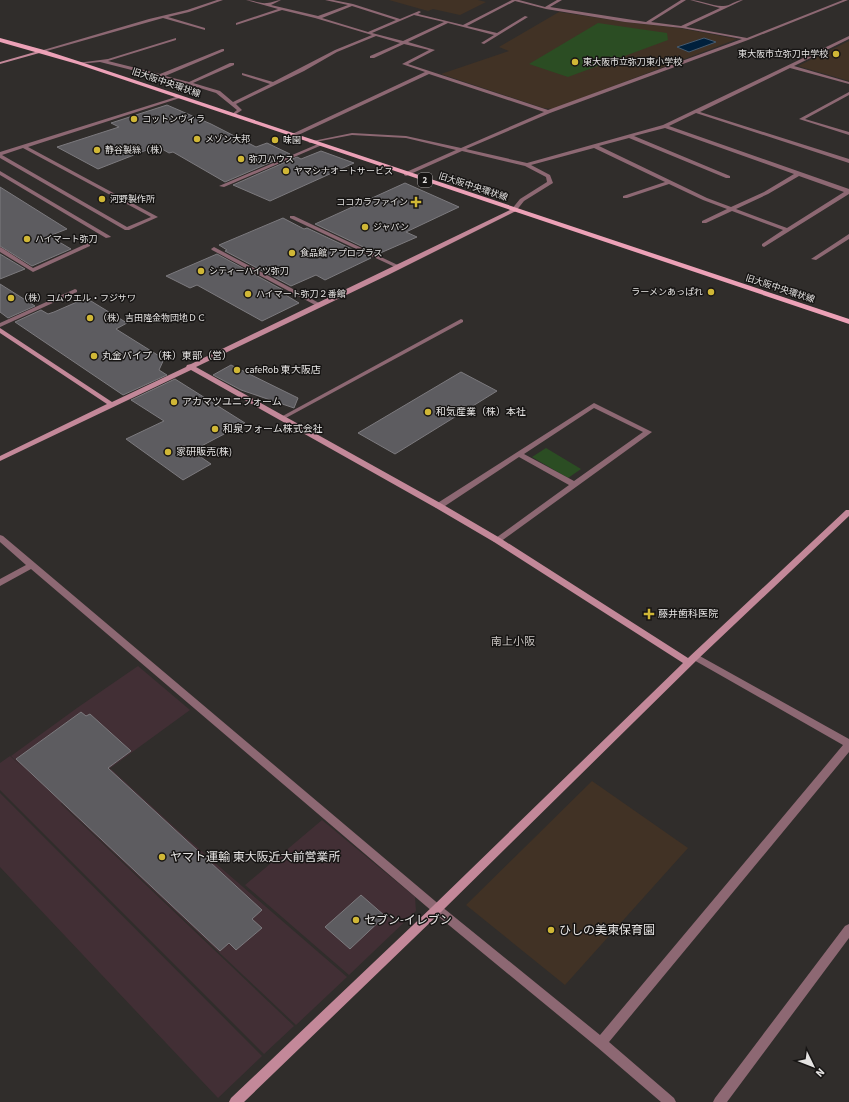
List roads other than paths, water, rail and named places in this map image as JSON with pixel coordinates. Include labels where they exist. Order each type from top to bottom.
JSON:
[{"type":"main road","name":"旧大阪中央環状線","points":[[0,40],[79,63],[292,136],[849,322]]},
{"type":"street","points":[[0,63],[221,0]]},
{"type":"street","points":[[248,0],[433,50],[404,64],[548,112]]},
{"type":"street","points":[[266,5],[279,0]]},
{"type":"street","points":[[327,0],[352,5],[400,20]]},
{"type":"street","points":[[463,26],[515,0],[546,8],[625,21],[682,27],[747,39]]},
{"type":"street","points":[[546,8],[560,0]]},
{"type":"street","points":[[647,23],[684,0]]},
{"type":"street","points":[[692,0],[723,8]]},
{"type":"street","points":[[682,27],[741,0]]},
{"type":"street","points":[[406,174],[548,112],[747,39],[846,0]]},
{"type":"street","points":[[318,18],[352,5]]},
{"type":"street","points":[[237,24],[282,9]]},
{"type":"street","points":[[368,33],[419,12]]},
{"type":"street","points":[[414,14],[498,34]]},
{"type":"street","points":[[164,17],[204,29]]},
{"type":"street","points":[[483,42],[526,18]]},
{"type":"street","points":[[372,57],[448,22]]},
{"type":"street","points":[[232,104],[274,84],[336,51],[376,35]]},
{"type":"street","points":[[527,165],[665,126],[849,37]]},
{"type":"street","points":[[79,63],[101,61],[175,39]]},
{"type":"street","points":[[160,76],[223,50]]},
{"type":"street","points":[[101,61],[189,83],[218,92],[240,110],[233,115]]},
{"type":"street","points":[[189,83],[232,64]]},
{"type":"street","points":[[789,66],[849,83]]},
{"type":"street","points":[[292,136],[429,72]]},
{"type":"street","points":[[244,74],[274,84]]},
{"type":"street","points":[[849,93],[801,119],[849,134]]},
{"type":"street","points":[[0,155],[181,97]]},
{"type":"street","points":[[696,112],[849,162]]},
{"type":"street","points":[[665,126],[849,192]]},
{"type":"street","points":[[0,459],[189,366],[399,267],[514,210],[522,200],[550,183],[548,176],[527,165],[460,151],[406,137],[352,134],[310,142]]},
{"type":"street","points":[[629,136],[728,177]]},
{"type":"street","points":[[222,186],[320,145]]},
{"type":"street","points":[[594,146],[705,198],[787,230]]},
{"type":"street","points":[[0,155],[128,229],[155,217],[24,147]]},
{"type":"street","points":[[0,173],[108,237]]},
{"type":"street","points":[[704,222],[731,208],[766,193],[798,174]]},
{"type":"street","points":[[625,198],[670,182]]},
{"type":"street","points":[[764,245],[849,192]]},
{"type":"street","points":[[292,217],[399,267]]},
{"type":"street","points":[[814,259],[849,236]]},
{"type":"street","points":[[0,249],[33,270],[88,245]]},
{"type":"street","points":[[214,249],[319,305]]},
{"type":"street","points":[[0,325],[75,291]]},
{"type":"street","points":[[282,418],[461,321]]},
{"type":"street","points":[[0,330],[111,404]]},
{"type":"street","points":[[189,366],[439,506],[692,660],[849,745],[601,1043]]},
{"type":"street","points":[[439,506],[594,405],[648,432],[497,540]]},
{"type":"street","points":[[519,454],[575,485]]},
{"type":"street","points":[[235,1102],[437,909],[692,660],[849,512]]},
{"type":"street","points":[[0,538],[437,909],[601,1043],[670,1102]]},
{"type":"street","points":[[0,583],[32,565]]},
{"type":"street","points":[[719,1102],[849,929]]},
{"type":"water","points":[[704,38],[716,42],[689,52],[677,47]]},
{"type":"place","name":"東大阪市立弥刀中学校","points":[[836,54]]},
{"type":"place","name":"東大阪市立弥刀東小学校","points":[[575,62]]},
{"type":"place","name":"コットンヴィラ","points":[[134,119]]},
{"type":"place","name":"メゾン大邦","points":[[197,139]]},
{"type":"place","name":"味園","points":[[275,140]]},
{"type":"place","name":"静谷製絲（株）","points":[[97,150]]},
{"type":"place","name":"弥刀ハウス","points":[[241,159]]},
{"type":"place","name":"ヤマシナオートサービス","points":[[286,171]]},
{"type":"place","name":"河野製作所","points":[[102,199]]},
{"type":"place","name":"ココカラファイン","points":[[416,202]]},
{"type":"place","name":"ジャパン","points":[[365,227]]},
{"type":"place","name":"ハイマート弥刀","points":[[27,239]]},
{"type":"place","name":"食品館 アプロプラス","points":[[292,253]]},
{"type":"place","name":"シティーハイツ弥刀","points":[[201,271]]},
{"type":"place","name":"ラーメンあっぱれ","points":[[711,292]]},
{"type":"place","name":"ハイマート弥刀２番館","points":[[248,294]]},
{"type":"place","name":"（株）コムウエル・フジサワ","points":[[11,298]]},
{"type":"place","name":"（株）吉田隆金物団地ＤＣ","points":[[90,318]]},
{"type":"place","name":"丸金パイプ（株）東部（営）","points":[[94,356]]},
{"type":"place","name":"cafeRob 東大阪店","points":[[237,370]]},
{"type":"place","name":"アカマツユニフォーム","points":[[174,402]]},
{"type":"place","name":"和気産業（株）本社","points":[[428,412]]},
{"type":"place","name":"和泉フォーム株式会社","points":[[215,429]]},
{"type":"place","name":"家研販売(株)","points":[[168,452]]},
{"type":"place","name":"藤井歯科医院","points":[[649,614]]},
{"type":"place","name":"ヤマト運輸 東大阪近大前営業所","points":[[162,857]]},
{"type":"place","name":"セブン-イレブン","points":[[356,920]]},
{"type":"place","name":"ひしの美東保育園","points":[[551,930]]},
{"type":"district","name":"南上小阪","points":[[513,641]]}]
